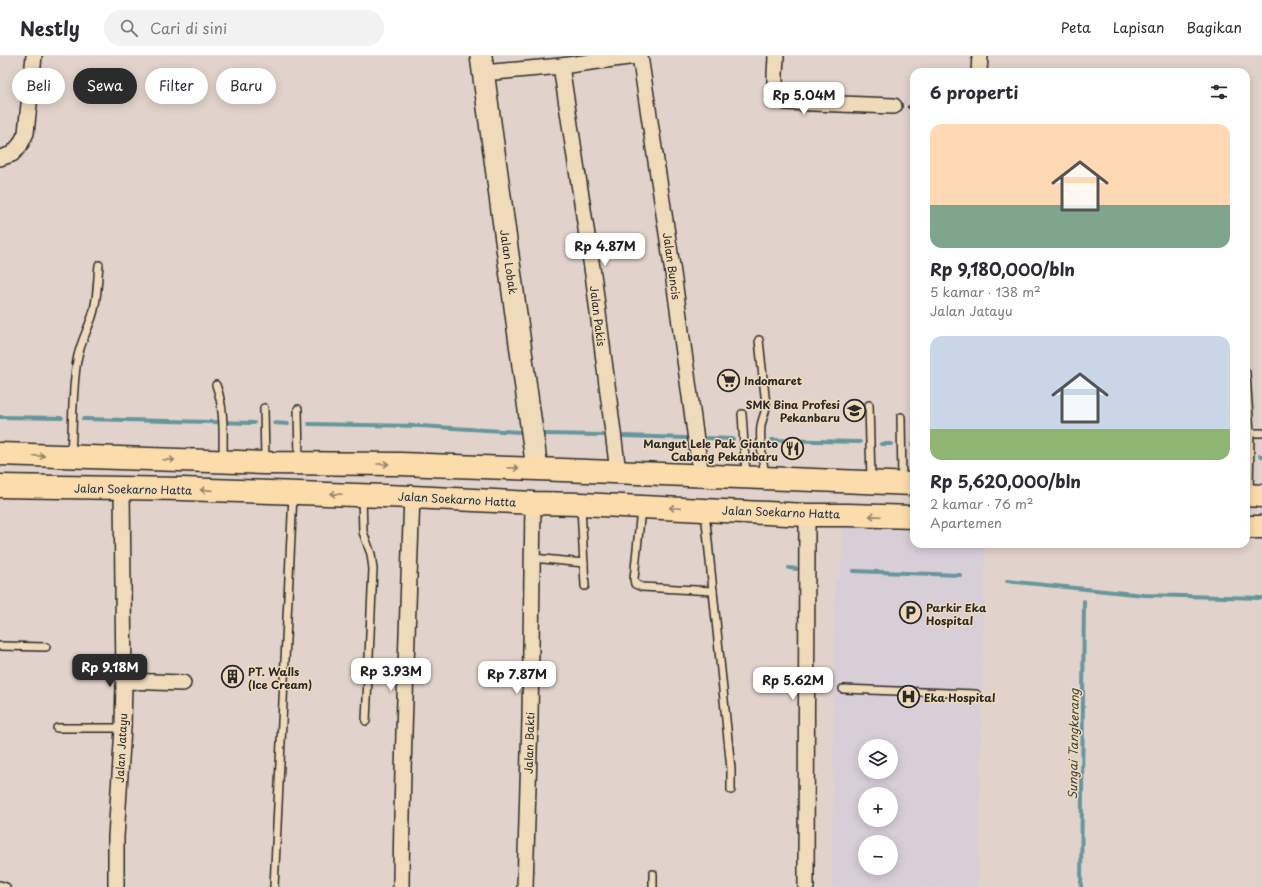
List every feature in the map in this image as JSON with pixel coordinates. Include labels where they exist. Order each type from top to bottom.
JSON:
[{"type":"main road","name":"Jalan Lobak","points":[[482,64],[537,469]]},
{"type":"main road","points":[[0,454],[299,464],[401,464],[908,484]]},
{"type":"main road","name":"Jalan Soekarno Hatta","points":[[0,486],[182,489],[362,495],[533,503],[641,506],[807,515],[910,517]]},
{"type":"main road","points":[[1250,527],[1262,527]]},
{"type":"street","points":[[0,158],[12,154],[20,145],[26,133],[34,56]]},
{"type":"street","points":[[482,64],[561,66],[636,56]]},
{"type":"street","name":"Jalan Buncis","points":[[640,56],[702,476]]},
{"type":"street","points":[[776,56],[776,92],[781,100],[786,102],[894,106]]},
{"type":"street","points":[[979,68],[980,56]]},
{"type":"street","name":"Jalan Pakis","points":[[561,66],[594,281],[618,472]]},
{"type":"street","name":"Jalan Jatayu","points":[[116,887],[116,836],[123,728],[124,681],[122,489]]},
{"type":"street","points":[[401,887],[402,786],[412,497]]},
{"type":"street","name":"Jalan Bakti","points":[[525,887],[530,719],[533,503]]},
{"type":"street","points":[[806,887],[807,515]]},
{"type":"street","points":[[124,681],[183,683]]},
{"type":"lane","points":[[71,457],[74,390],[78,360],[81,343],[95,306],[99,265]]},
{"type":"lane","points":[[756,478],[761,424],[766,412],[759,340]]},
{"type":"lane","points":[[216,385],[220,396],[223,420],[223,462]]},
{"type":"lane","points":[[869,404],[871,482]]},
{"type":"lane","points":[[264,408],[265,463]]},
{"type":"lane","points":[[298,409],[299,464]]},
{"type":"lane","points":[[742,414],[756,478]]},
{"type":"lane","points":[[901,417],[908,484]]},
{"type":"lane","points":[[1250,433],[1262,433]]},
{"type":"lane","points":[[1250,464],[1252,495]]},
{"type":"lane","points":[[274,887],[293,493]]},
{"type":"lane","points":[[362,495],[363,532],[371,554],[373,569],[366,721]]},
{"type":"lane","points":[[581,504],[585,586]]},
{"type":"lane","points":[[641,506],[634,579],[635,584],[642,587],[713,591]]},
{"type":"lane","points":[[705,510],[730,761],[731,790]]},
{"type":"lane","points":[[533,558],[584,563]]},
{"type":"lane","points":[[0,646],[46,647]]},
{"type":"lane","points":[[843,689],[976,694]]},
{"type":"lane","points":[[57,728],[123,728]]},
{"type":"lane","points":[[653,874],[653,887]]},
{"type":"lane","points":[[0,885],[6,887]]},
{"type":"shaded area","name":"Eka Hospital","points":[[843,520],[910,524],[910,548],[985,548],[978,887],[832,887],[835,578],[841,578]]},
{"type":"waterway","points":[[0,417],[62,418]]},
{"type":"waterway","points":[[83,419],[254,423]]},
{"type":"waterway","points":[[274,423],[288,424]]},
{"type":"waterway","points":[[309,424],[420,426],[521,432]]},
{"type":"waterway","points":[[544,434],[603,435]]},
{"type":"waterway","points":[[624,436],[686,438]]},
{"type":"waterway","points":[[707,438],[733,439]]},
{"type":"waterway","points":[[772,440],[860,442]]},
{"type":"waterway","points":[[881,444],[891,444]]},
{"type":"waterway","points":[[789,568],[796,569]]},
{"type":"waterway","points":[[853,571],[960,575]]},
{"type":"waterway","points":[[1007,581],[1144,595],[1262,598]]},
{"type":"waterway","name":"Sungai Tangkerang","points":[[1081,887],[1084,601]]},
{"type":"place","name":"Indomaret","points":[[728,380]]},
{"type":"place","name":"SMK Bina Profesi Pekanbaru","points":[[855,410]]},
{"type":"place","name":"Mangut Lele Pak Gianto Cabang Pekanbaru","points":[[793,449]]},
{"type":"place","name":"Parkir Eka Hospital","points":[[910,613]]},
{"type":"place","name":"PT. Walls (Ice Cream)","points":[[232,677]]},
{"type":"place","name":"Eka Hospital","points":[[908,697]]}]
